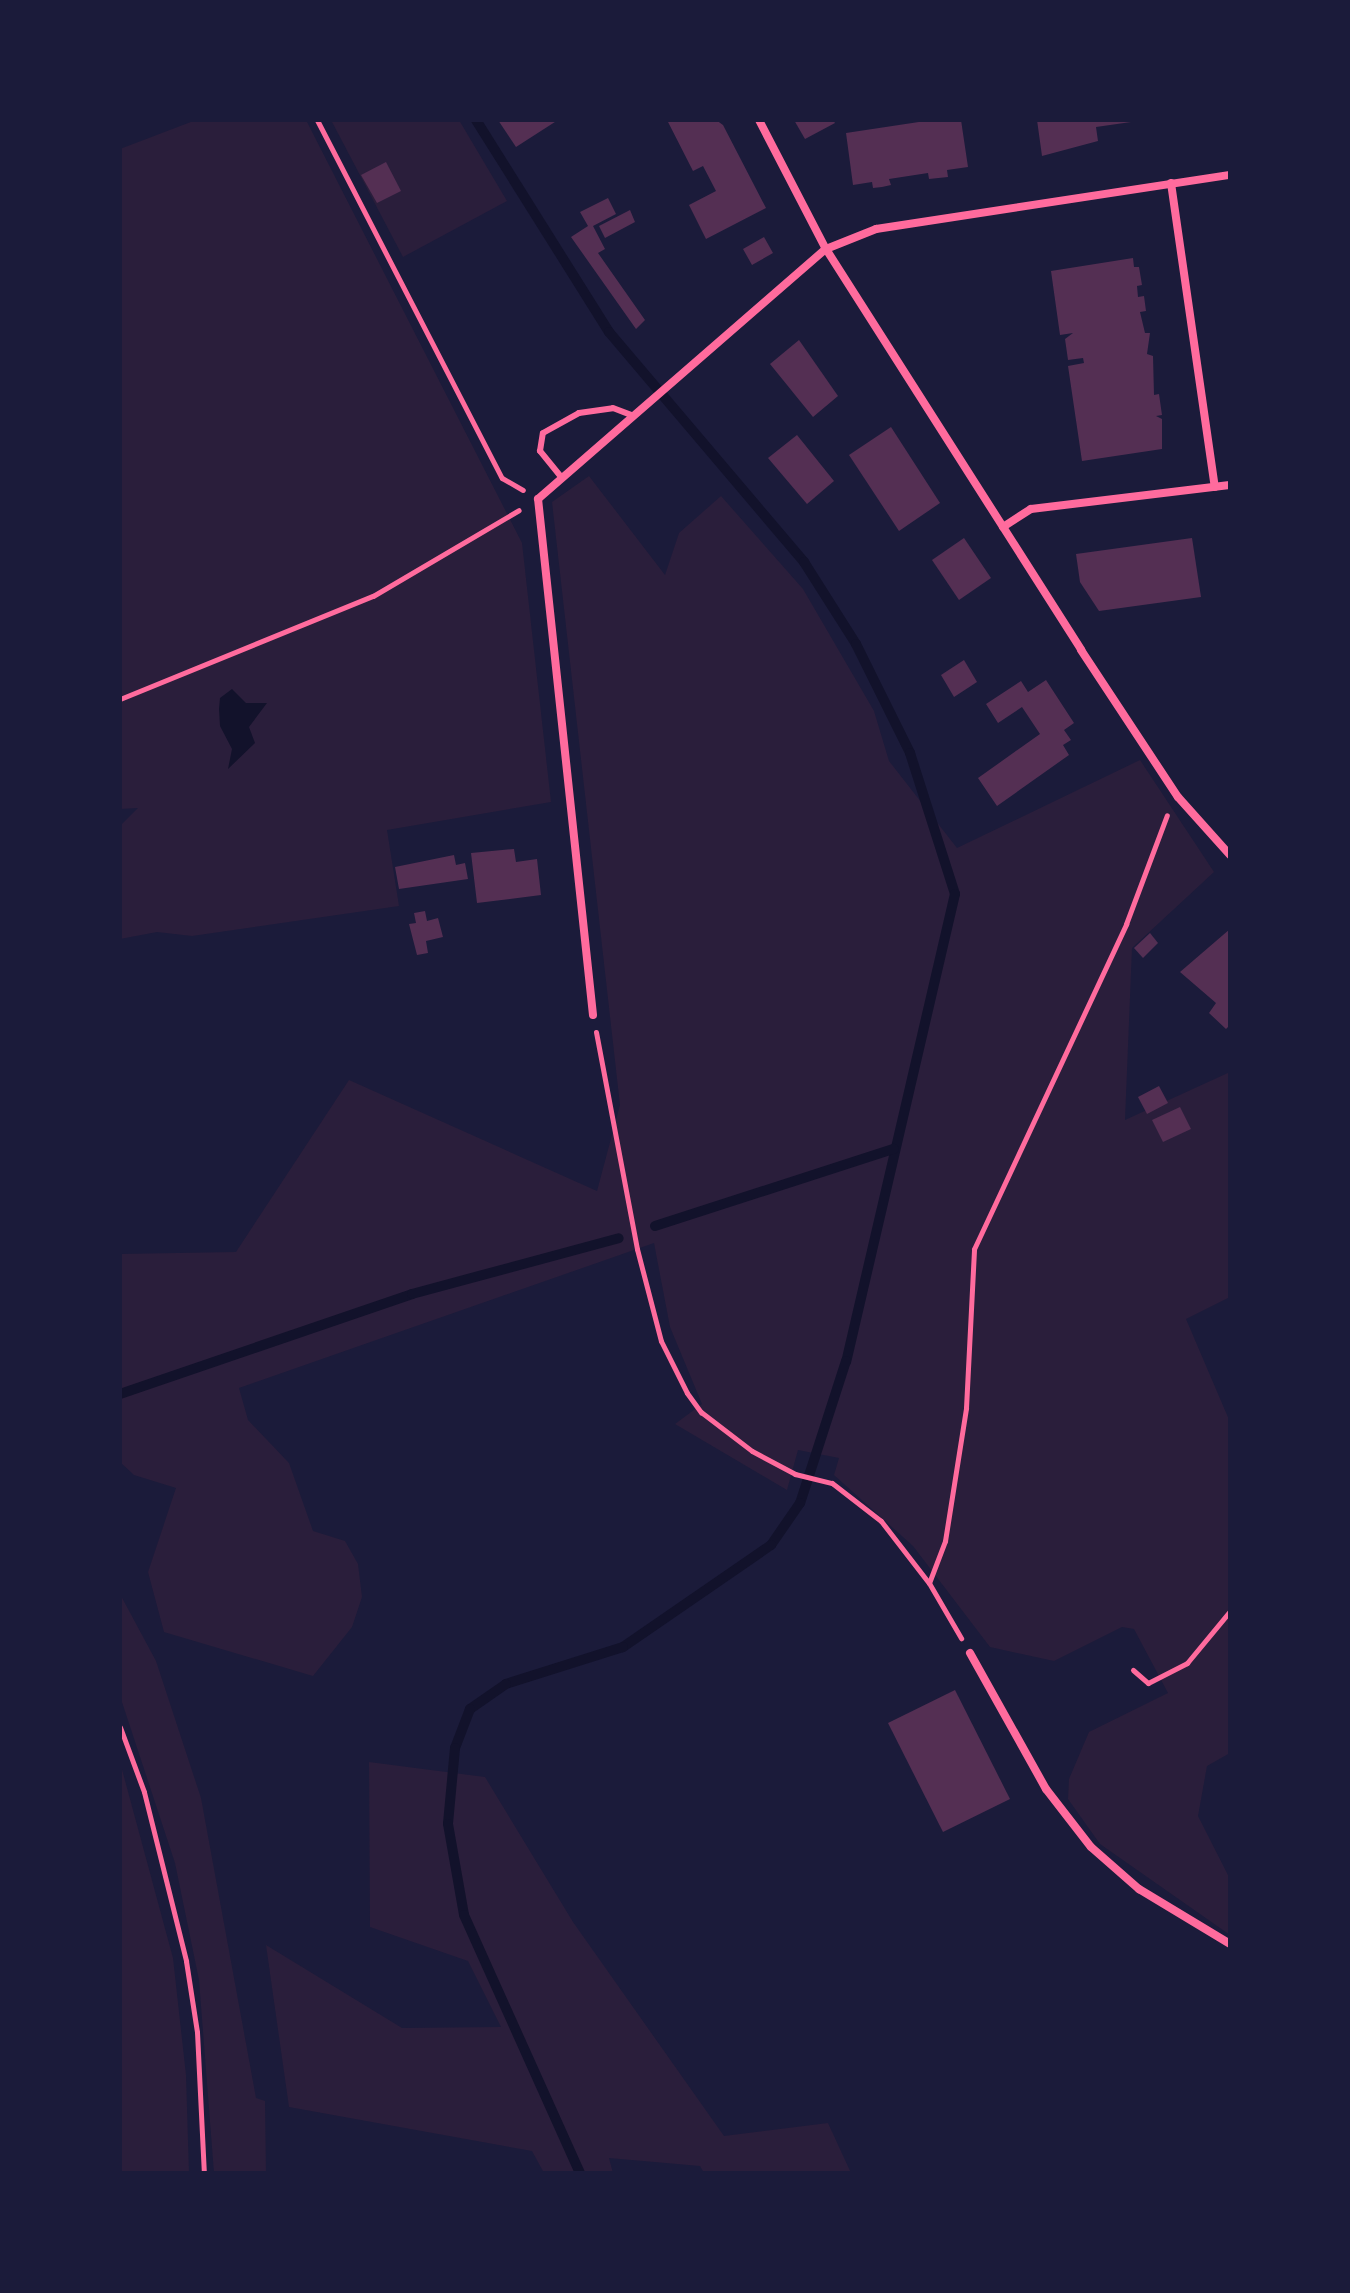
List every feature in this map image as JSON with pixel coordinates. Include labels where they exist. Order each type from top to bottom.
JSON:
[{"type":"street","points":[[759,120],[826,249],[1003,527],[1178,797],[1230,855]]},
{"type":"street","points":[[593,1015],[538,499],[826,249],[876,229],[1230,175]]},
{"type":"street","points":[[1171,183],[1215,487]]},
{"type":"street","points":[[1003,527],[1031,509],[1230,485]]},
{"type":"street","points":[[970,1653],[1046,1789],[1091,1847],[1139,1889],[1230,1944]]},
{"type":"lane","points":[[562,478],[540,451],[543,433],[579,413],[613,408],[634,416]]},
{"type":"path","points":[[120,699],[373,596],[538,499],[502,478],[317,120]]},
{"type":"path","points":[[929,1583],[945,1541],[966,1408],[974,1249],[1126,924],[1159,827],[1178,797]]},
{"type":"path","points":[[593,1015],[633,1233],[661,1341],[687,1393],[722,1431],[795,1474],[832,1483],[881,1521],[929,1583],[970,1653]]},
{"type":"path","points":[[1133,1670],[1148,1683],[1187,1663],[1230,1611]]},
{"type":"path","points":[[120,1727],[144,1792],[186,1961],[197,2032],[204,2173]]},
{"type":"shaded area","points":[[196,120],[306,120],[522,543],[551,802],[387,830],[399,906],[192,936],[157,932],[120,939],[120,826],[138,808],[120,809],[120,149]]},
{"type":"shaded area","points":[[331,120],[459,120],[507,201],[403,257]]},
{"type":"shaded area","points":[[589,476],[665,575],[679,533],[721,496],[803,589],[874,711],[889,761],[957,848],[1140,760],[1214,872],[1132,948],[1125,1120],[1230,1072],[1230,1297],[1186,1319],[1230,1422],[1230,1753],[1207,1766],[1198,1816],[1230,1879],[1230,1935],[1100,1844],[1068,1799],[1069,1779],[1089,1732],[1168,1693],[1134,1629],[1122,1627],[1054,1661],[990,1647],[913,1546],[834,1475],[839,1458],[798,1450],[787,1490],[675,1424],[702,1404],[670,1327],[654,1243],[239,1388],[248,1420],[289,1463],[313,1531],[345,1541],[358,1564],[362,1597],[352,1627],[313,1676],[164,1632],[148,1572],[176,1488],[134,1475],[120,1462],[120,1254],[236,1252],[349,1080],[597,1191],[620,1105],[552,502]]},
{"type":"shaded area","points":[[232,689],[246,703],[267,703],[249,727],[255,743],[228,769],[232,749],[220,726],[219,709],[220,698]]},
{"type":"shaded area","points":[[120,1594],[156,1661],[201,1798],[256,2098],[265,2101],[266,2173],[214,2173],[199,1980],[175,1863],[120,1696]]},
{"type":"shaded area","points":[[120,1762],[173,1958],[186,2075],[189,2173],[120,2173]]},
{"type":"shaded area","points":[[369,1762],[485,1777],[573,1922],[724,2136],[828,2123],[851,2173],[704,2173],[700,2166],[609,2158],[613,2173],[544,2173],[532,2151],[289,2107],[266,1945],[402,2028],[501,2027],[468,1961],[370,1927]]},
{"type":"building","points":[[498,120],[558,120],[516,147]]},
{"type":"building","points":[[667,120],[716,120],[723,125],[766,208],[706,239],[689,205],[716,191],[703,166],[693,171]]},
{"type":"building","points":[[794,120],[833,120],[835,123],[805,139]]},
{"type":"building","points":[[932,120],[961,120],[968,167],[947,170],[948,177],[929,179],[928,173],[889,179],[891,185],[882,187],[873,188],[872,182],[853,185],[846,133]]},
{"type":"building","points":[[1037,120],[1131,122],[1096,127],[1098,141],[1042,156]]},
{"type":"building","points":[[386,162],[401,191],[377,203],[361,175]]},
{"type":"building","points":[[608,198],[616,214],[593,226],[605,249],[598,253],[645,320],[636,329],[571,237],[588,226],[580,212]]},
{"type":"building","points":[[630,210],[635,222],[605,238],[599,226]]},
{"type":"building","points":[[764,237],[773,253],[752,265],[743,249]]},
{"type":"building","points":[[1133,258],[1134,267],[1139,267],[1142,285],[1137,286],[1138,297],[1144,296],[1146,311],[1140,312],[1145,333],[1150,333],[1147,354],[1153,356],[1154,395],[1159,394],[1162,415],[1156,416],[1162,419],[1162,449],[1082,461],[1068,366],[1084,363],[1083,358],[1068,360],[1065,339],[1073,333],[1060,335],[1051,271]]},
{"type":"building","points":[[799,340],[838,396],[813,417],[770,364]]},
{"type":"building","points":[[891,427],[940,503],[899,531],[849,455]]},
{"type":"building","points":[[797,435],[834,481],[807,504],[768,458]]},
{"type":"building","points":[[964,538],[991,578],[959,600],[932,560]]},
{"type":"building","points":[[1192,538],[1201,597],[1099,611],[1080,582],[1076,554]]},
{"type":"building","points":[[964,660],[977,682],[954,697],[941,675]]},
{"type":"building","points":[[1046,680],[1074,723],[1064,730],[1071,740],[1063,745],[1069,755],[997,806],[978,778],[1040,734],[1022,707],[998,723],[986,704],[1021,681],[1028,692]]},
{"type":"building","points":[[514,849],[516,862],[537,859],[541,895],[477,903],[471,853]]},
{"type":"building","points":[[454,855],[456,865],[465,863],[468,879],[399,889],[395,867]]},
{"type":"building","points":[[425,911],[427,921],[438,918],[443,937],[426,941],[428,953],[417,955],[409,924],[416,923],[414,913]]},
{"type":"building","points":[[1230,929],[1230,1025],[1226,1029],[1209,1013],[1216,1003],[1180,972]]},
{"type":"building","points":[[1150,933],[1158,943],[1143,958],[1134,948]]},
{"type":"building","points":[[1159,1086],[1168,1103],[1147,1114],[1138,1097]]},
{"type":"building","points":[[1180,1107],[1191,1129],[1163,1142],[1152,1120]]},
{"type":"building","points":[[955,1690],[1010,1799],[943,1832],[888,1723]]},
{"type":"waterway","points":[[476,120],[609,332],[804,562],[856,644],[910,753],[955,894],[846,1361],[800,1503],[771,1545],[623,1647],[506,1684],[470,1709],[455,1748],[448,1824],[464,1915],[580,2173]]},
{"type":"waterway","points":[[655,1226],[894,1149]]},
{"type":"waterway","points":[[120,1394],[412,1294],[619,1238]]}]
